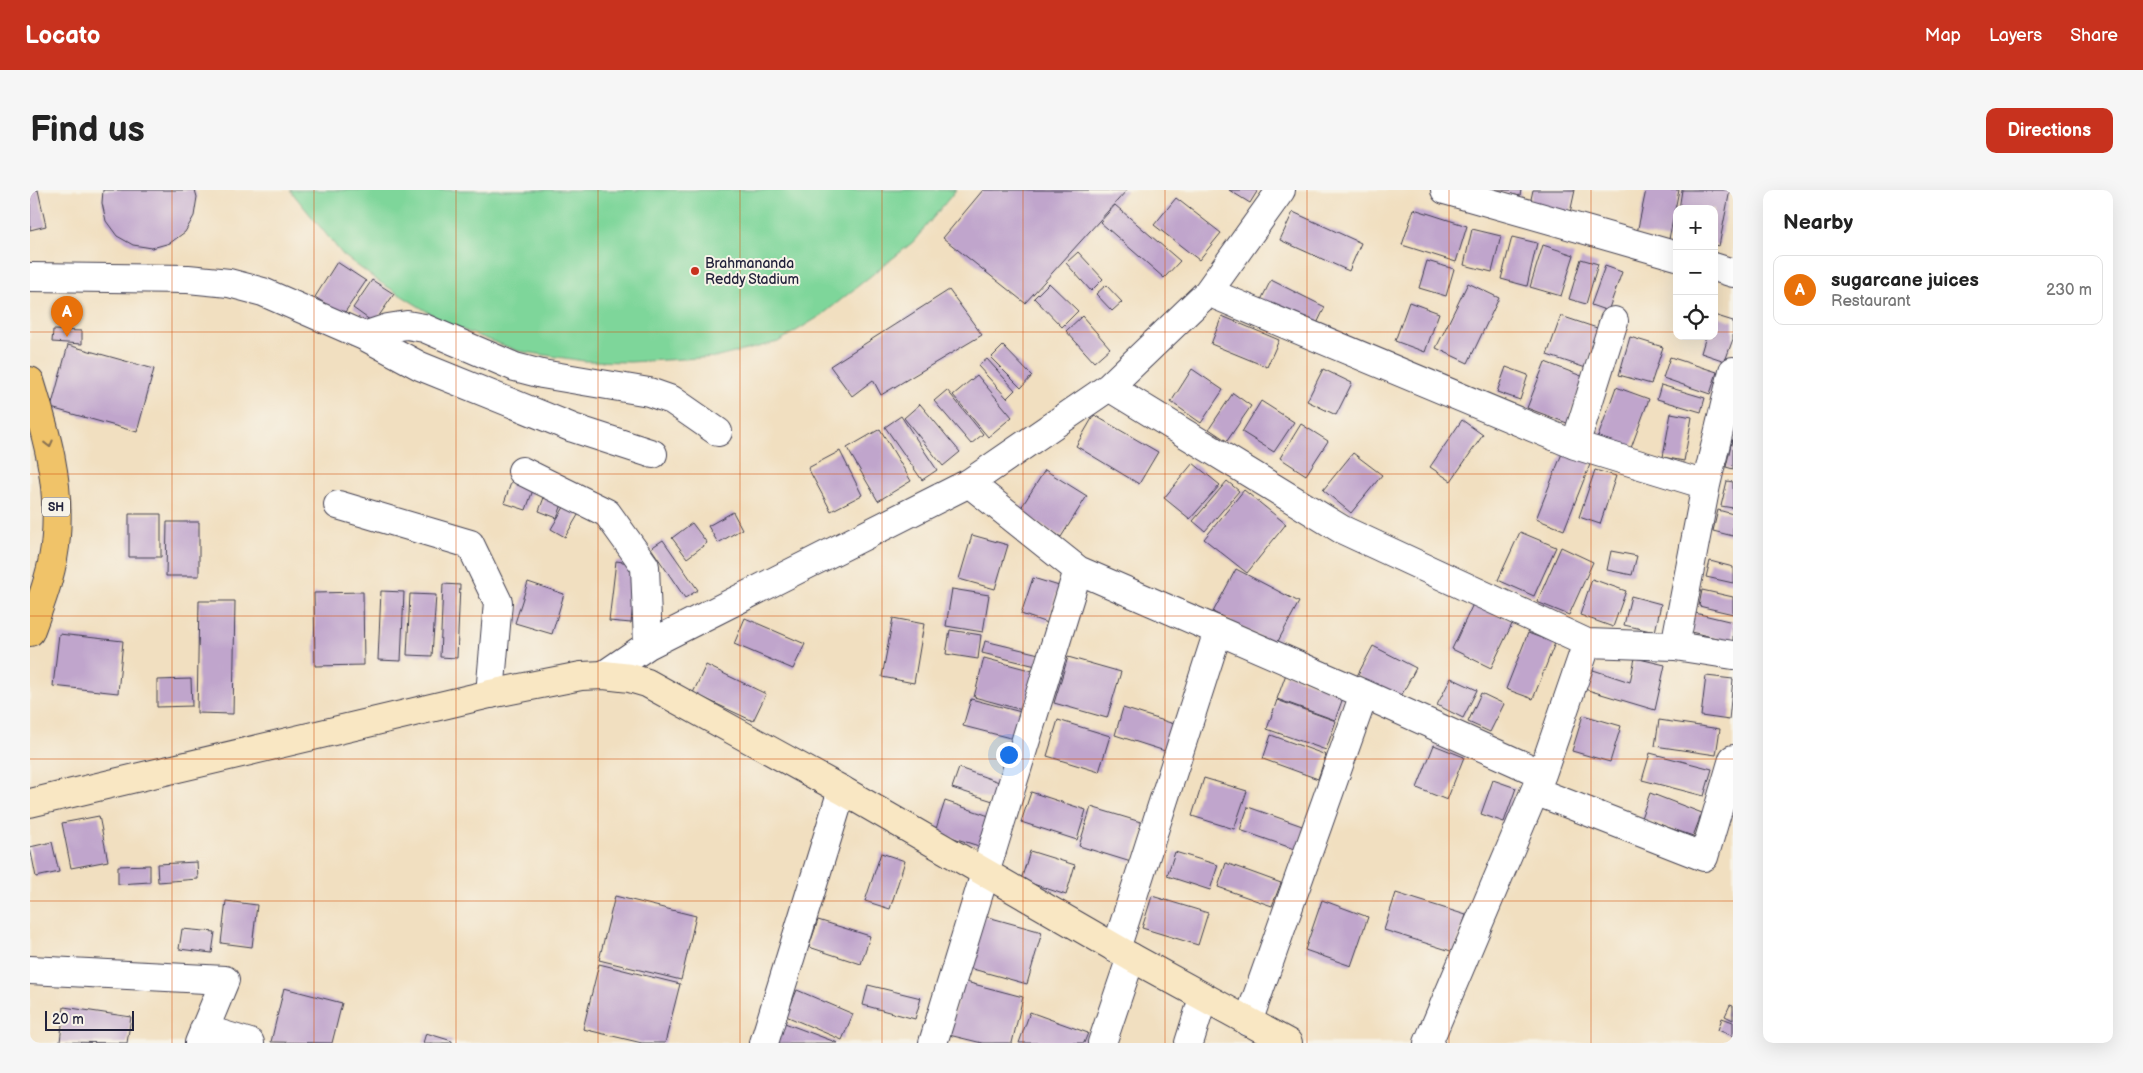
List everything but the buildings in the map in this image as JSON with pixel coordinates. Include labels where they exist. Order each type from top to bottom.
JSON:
[{"type":"main road","name":"SH","points":[[30,381],[51,450],[56,494],[56,528],[49,574],[30,632]]},
{"type":"street","points":[[604,675],[648,645],[969,483],[1109,387],[1208,292],[1281,190]]},
{"type":"street","points":[[1445,190],[1673,255]]},
{"type":"street","points":[[1718,268],[1733,272]]},
{"type":"street","points":[[30,277],[188,279],[229,283],[263,292],[364,336],[420,366],[573,428],[653,454]]},
{"type":"street","points":[[1208,292],[1575,445],[1706,485]]},
{"type":"street","points":[[1575,445],[1614,321]]},
{"type":"street","points":[[364,336],[388,328],[407,325],[424,328],[515,367],[542,374],[649,392],[672,400],[718,432]]},
{"type":"street","points":[[1675,646],[1706,485],[1733,371]]},
{"type":"street","points":[[1109,387],[1342,529],[1587,643],[1675,646],[1733,655]]},
{"type":"street","points":[[522,470],[607,513],[645,566],[648,645]]},
{"type":"street","points":[[969,483],[1078,570],[1364,694],[1538,783],[1704,857],[1733,759]]},
{"type":"street","points":[[338,504],[470,544],[498,602],[490,694]]},
{"type":"street","points":[[933,1043],[1078,570]]},
{"type":"street","points":[[1102,1043],[1123,953],[1218,631]]},
{"type":"street","points":[[1428,1043],[1538,783],[1587,643]]},
{"type":"street","points":[[30,803],[490,694],[581,676],[604,675],[630,678],[647,683],[842,790],[1123,953],[1288,1043]]},
{"type":"street","points":[[1248,1022],[1364,694]]},
{"type":"street","points":[[764,1043],[842,790]]},
{"type":"street","points":[[30,970],[225,980],[202,1036],[250,1043]]},
{"type":"street","points":[[1189,1043],[1203,998]]},
{"type":"green space","name":"Brahmananda Reddy Stadium","points":[[290,190],[956,190],[913,242],[822,315],[778,342],[718,357],[630,362],[584,361],[518,351],[447,324],[378,281],[343,255]]},
{"type":"place","name":"Brahmananda Reddy Stadium","points":[[695,271]]},
{"type":"place","name":"sugarcane juices","points":[[67,337]]}]
